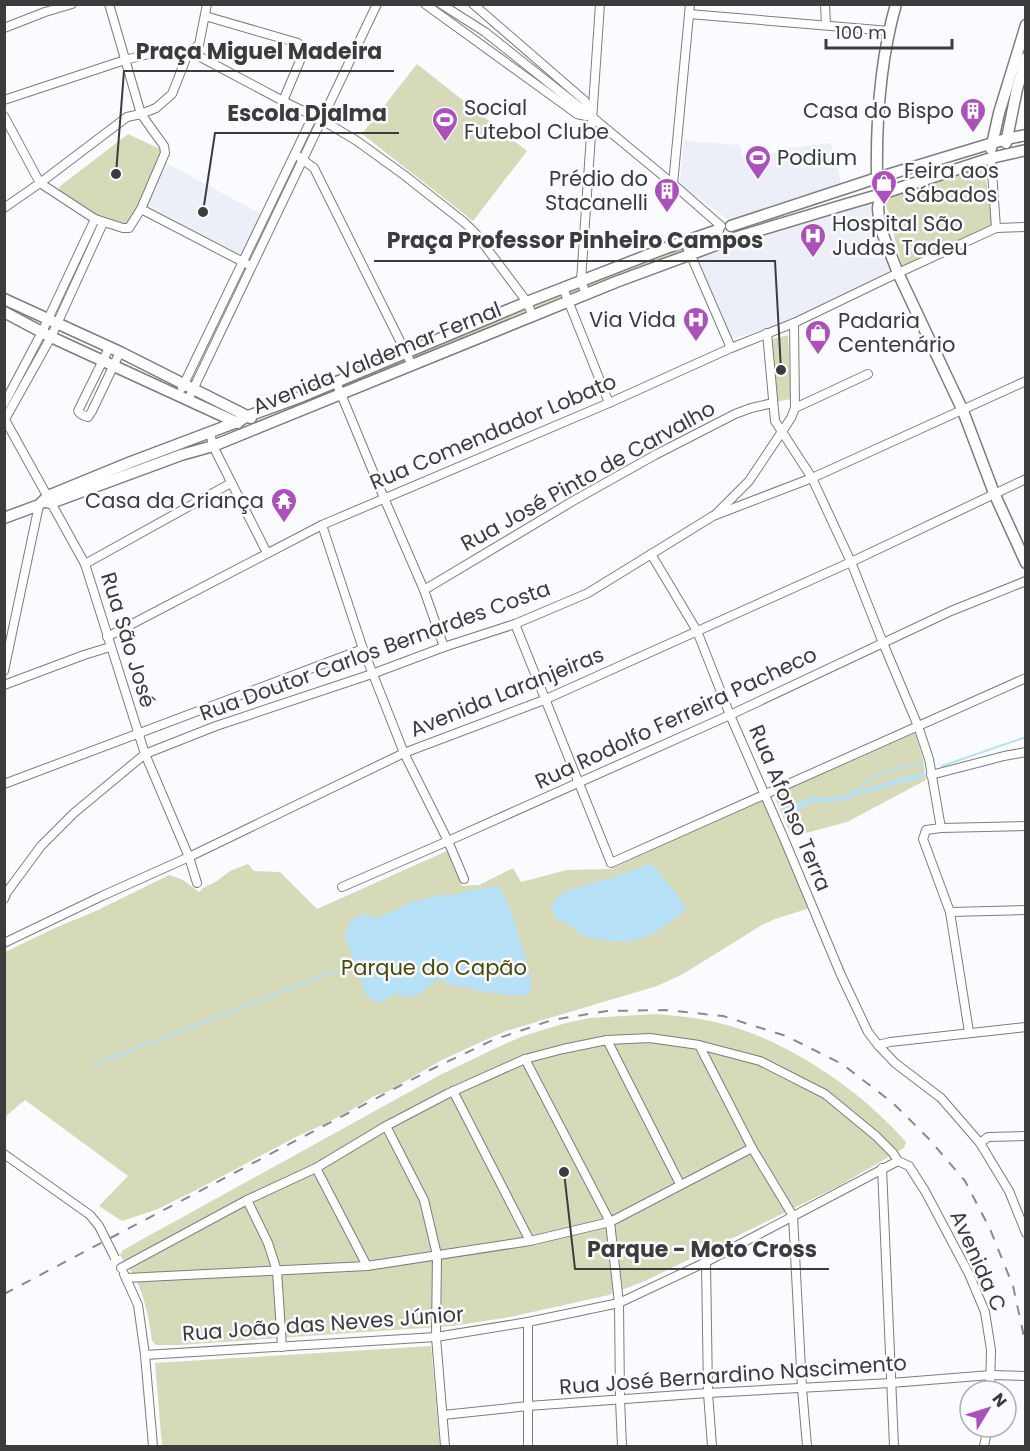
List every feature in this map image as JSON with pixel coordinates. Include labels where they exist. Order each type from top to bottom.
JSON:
[{"type":"street","points":[[4,28],[45,8],[72,4]]},
{"type":"street","points":[[4,116],[40,183],[99,221],[129,228],[141,209],[165,153],[164,146],[141,114],[108,4]]},
{"type":"street","points":[[4,208],[127,117],[156,108],[172,94],[189,51],[199,45],[207,4]]},
{"type":"street","points":[[281,193],[303,159],[377,4]]},
{"type":"street","points":[[425,4],[577,114],[592,117]]},
{"type":"street","points":[[441,4],[485,32],[592,117],[723,228],[735,232],[729,240],[719,238],[723,228]]},
{"type":"street","points":[[473,4],[585,101],[592,117]]},
{"type":"street","points":[[586,294],[580,281],[600,4]]},
{"type":"street","points":[[825,4],[826,25]]},
{"type":"street","points":[[896,4],[884,56],[878,109],[877,178],[872,188],[880,195],[878,208],[882,232],[898,273],[963,411],[994,494],[1026,563]]},
{"type":"street","points":[[673,184],[689,9],[890,31]]},
{"type":"street","points":[[205,16],[298,43],[304,51],[283,101]]},
{"type":"street","points":[[1026,25],[1022,58],[991,144],[996,228],[1026,227]]},
{"type":"street","points":[[485,32],[514,41]]},
{"type":"street","points":[[4,100],[125,60],[161,51],[189,51],[322,120],[357,141],[404,175],[476,234],[526,302],[533,316]]},
{"type":"street","points":[[1004,155],[1013,87]]},
{"type":"street","points":[[183,398],[198,355],[243,262],[267,223],[281,193],[294,155],[313,116]]},
{"type":"street","name":"Avenida Valdemar Fernal","points":[[4,518],[180,450],[210,432],[248,416],[303,396],[526,302],[639,258],[723,228],[917,165],[1026,135]]},
{"type":"street","name":"Avenida Valdemar Fernal","points":[[180,450],[213,446],[672,260],[763,229],[880,195],[991,158],[1026,150]]},
{"type":"street","points":[[294,155],[314,168],[412,365]]},
{"type":"street","points":[[950,156],[954,170]]},
{"type":"street","points":[[917,165],[922,180]]},
{"type":"street","points":[[843,189],[847,204]]},
{"type":"street","points":[[141,209],[253,266]]},
{"type":"street","points":[[777,211],[781,224]]},
{"type":"street","points":[[760,217],[763,229]]},
{"type":"street","points":[[52,322],[71,270],[99,221]]},
{"type":"street","points":[[5,419],[52,322],[81,274],[99,221]]},
{"type":"street","points":[[188,387],[208,359],[253,266],[267,223]]},
{"type":"street","name":"Rua Comendador Lobato","points":[[107,637],[321,525],[794,323],[996,228]]},
{"type":"street","points":[[685,242],[731,348]]},
{"type":"street","points":[[666,248],[672,260]]},
{"type":"street","points":[[639,258],[644,271]]},
{"type":"street","points":[[611,269],[616,282]]},
{"type":"street","points":[[71,270],[81,274]]},
{"type":"street","points":[[563,288],[609,403]]},
{"type":"street","points":[[228,293],[238,297]]},
{"type":"street","points":[[4,298],[115,350],[264,426]]},
{"type":"street","points":[[4,312],[251,430]]},
{"type":"street","points":[[495,316],[501,329]]},
{"type":"street","points":[[713,516],[749,481],[791,418],[795,408],[794,323]]},
{"type":"street","points":[[212,326],[221,330]]},
{"type":"street","points":[[467,328],[472,341]]},
{"type":"street","points":[[767,333],[775,421],[812,478],[850,562],[918,726],[929,759],[941,828]]},
{"type":"street","points":[[4,404],[46,334]]},
{"type":"street","points":[[439,339],[445,352]]},
{"type":"street","points":[[108,363],[92,411],[88,417],[80,414],[78,411],[115,350]]},
{"type":"street","points":[[198,355],[208,359]]},
{"type":"street","points":[[376,366],[381,378]]},
{"type":"street","points":[[795,408],[868,374]]},
{"type":"street","name":"Rua Doutor Carlos Bernardes Costa","points":[[4,899],[41,846],[74,813],[145,754],[216,726],[515,624],[588,593],[713,516],[812,478],[1026,381]]},
{"type":"street","points":[[336,382],[424,590],[444,647]]},
{"type":"street","points":[[303,396],[308,408]]},
{"type":"street","name":"Rua José Pinto de Carvalho","points":[[424,590],[563,507],[656,455],[735,414],[773,403]]},
{"type":"street","name":"Rua São José","points":[[5,419],[45,501],[85,564],[145,754],[189,857],[197,883]]},
{"type":"street","points":[[210,432],[213,446],[267,553]]},
{"type":"street","name":"Avenida Laranjeiras","points":[[4,943],[404,753],[544,700],[850,562],[1026,479]]},
{"type":"street","points":[[85,564],[231,483]]},
{"type":"street","points":[[4,670],[45,501]]},
{"type":"street","points":[[321,525],[372,674],[404,753],[448,841],[464,879]]},
{"type":"street","name":"Rua Afonso Terra","points":[[651,554],[696,632],[841,975],[868,1032],[895,1063],[941,1098],[980,1143],[1009,1191],[1026,1233]]},
{"type":"street","name":"Rua Rodolfo Ferreira Pacheco","points":[[342,887],[730,715],[951,611],[1026,581]]},
{"type":"street","points":[[515,624],[611,863],[1026,678]]},
{"type":"street","points":[[4,685],[110,647]]},
{"type":"street","points":[[4,784],[363,649]]},
{"type":"street","points":[[931,775],[1026,752]]},
{"type":"street","points":[[969,1032],[950,912],[923,839],[926,830],[941,828],[1026,826]]},
{"type":"street","points":[[950,912],[1026,910]]},
{"type":"street","points":[[878,1045],[969,1032],[1026,1027]]},
{"type":"street","name":"Avenida C","points":[[121,1268],[247,1200],[316,1168],[386,1126],[453,1091],[525,1059],[607,1040],[650,1038],[699,1045],[760,1061],[825,1094],[876,1136],[898,1161],[909,1166],[949,1235],[985,1312],[991,1350],[990,1376]]},
{"type":"street","points":[[607,1040],[680,1184]]},
{"type":"street","points":[[699,1045],[752,1148],[793,1216],[807,1446]]},
{"type":"street","points":[[525,1059],[610,1222],[619,1303],[622,1446]]},
{"type":"street","points":[[453,1091],[531,1241]]},
{"type":"street","points":[[386,1126],[424,1200],[437,1255],[436,1337],[445,1446]]},
{"type":"street","points":[[980,1143],[988,1137],[1026,1136]]},
{"type":"street","points":[[126,1278],[367,1266],[531,1241],[610,1222],[752,1148]]},
{"type":"street","points":[[4,1154],[90,1215],[99,1226],[121,1268],[138,1305],[153,1446]]},
{"type":"street","name":"Rua João das Neves Júnior","points":[[145,1355],[436,1337],[528,1322],[619,1303],[706,1262],[898,1161]]},
{"type":"street","points":[[316,1168],[367,1266]]},
{"type":"street","points":[[882,1168],[894,1446]]},
{"type":"street","points":[[247,1200],[268,1243],[277,1270],[282,1347]]},
{"type":"street","points":[[706,1262],[708,1393],[712,1446]]},
{"type":"street","points":[[528,1322],[528,1446]]},
{"type":"street","name":"Rua José Bernardino Nascimento","points":[[443,1415],[528,1406],[708,1393],[990,1376],[1026,1376]]},
{"type":"shaded area","points":[[684,139],[739,145],[747,168],[782,149],[831,143],[841,185],[734,224],[680,184]]},
{"type":"shaded area","points":[[162,161],[265,216],[243,262],[141,209]]},
{"type":"shaded area","name":"Hospital São Judas Tadeu","points":[[870,201],[894,273],[766,333],[764,330],[731,339],[692,254],[724,242],[730,244]]},
{"type":"green space","name":"Social Futebol Clube","points":[[417,64],[527,151],[473,221],[362,134]]},
{"type":"green space","points":[[128,134],[162,150],[162,155],[130,225],[126,227],[96,218],[60,192],[59,187]]},
{"type":"green space","points":[[983,164],[994,224],[903,269],[884,197]]},
{"type":"green space","points":[[717,233],[719,239],[532,316],[347,387],[346,378]]},
{"type":"green space","points":[[788,335],[791,399],[776,402],[769,340]]},
{"type":"green space","points":[[915,733],[923,759],[926,780],[847,822],[791,835],[774,796]]},
{"type":"green space","name":"Parque do Capão","points":[[762,799],[810,908],[762,925],[683,974],[657,986],[506,1031],[481,1042],[440,1061],[387,1092],[374,1096],[329,1122],[158,1209],[122,1221],[99,1206],[128,1176],[25,1100],[5,1117],[5,952],[169,875],[183,880],[199,892],[230,871],[248,864],[254,871],[280,872],[317,909],[449,850],[462,886],[479,885],[513,868],[521,882],[567,870],[611,869]]},
{"type":"green space","points":[[655,1014],[723,1024],[773,1042],[798,1055],[823,1070],[868,1104],[906,1142],[904,1148],[839,1186],[645,1281],[609,1295],[510,1317],[452,1326],[180,1345],[156,1345],[152,1341],[143,1296],[136,1279],[120,1255],[123,1250],[440,1075],[523,1036],[590,1018]]},
{"type":"green space","points":[[431,1346],[440,1446],[162,1446],[155,1363]]},
{"type":"water","points":[[925,772],[925,777],[841,801],[808,803],[789,817],[784,808],[808,798],[841,797]]},
{"type":"water","points":[[650,864],[654,866],[685,907],[684,911],[665,926],[647,936],[628,941],[616,941],[585,936],[565,922],[557,920],[554,915],[553,902],[568,890]]},
{"type":"water","points":[[498,886],[512,915],[526,961],[531,983],[531,990],[528,994],[515,996],[497,994],[449,985],[438,979],[419,994],[407,997],[394,994],[382,1002],[374,1002],[365,993],[345,935],[353,920],[362,914],[375,918],[408,903],[440,895],[454,895]]},
{"type":"waterway","points":[[942,766],[1026,737]]},
{"type":"waterway","points":[[848,796],[879,773],[921,764]]},
{"type":"waterway","points":[[93,1065],[343,968]]},
{"type":"railway","points":[[4,1294],[430,1070],[493,1040],[552,1020],[607,1011],[666,1010],[723,1016],[786,1036],[842,1064],[893,1103],[929,1139],[965,1181],[990,1229],[1013,1286],[1026,1348]]},
{"type":"place","name":"Casa do Bispo","points":[[973,134]]},
{"type":"place","name":"Social Futebol Clube","points":[[445,143]]},
{"type":"place","name":"Praça Miguel Madeira","points":[[116,174]]},
{"type":"place","name":"Podium","points":[[758,181]]},
{"type":"place","name":"Feira aos Sábados","points":[[884,206]]},
{"type":"place","name":"Escola Djalma","points":[[203,212]]},
{"type":"place","name":"Prédio do Stacanelli","points":[[667,214]]},
{"type":"place","name":"Hospital São Judas Tadeu","points":[[813,259]]},
{"type":"place","name":"Via Vida","points":[[696,343]]},
{"type":"place","name":"Padaria Centenário","points":[[818,356]]},
{"type":"place","name":"Praça Professor Pinheiro Campos","points":[[781,370]]},
{"type":"place","name":"Casa da Criança","points":[[284,524]]},
{"type":"place","name":"Parque - Moto Cross","points":[[564,1172]]}]
